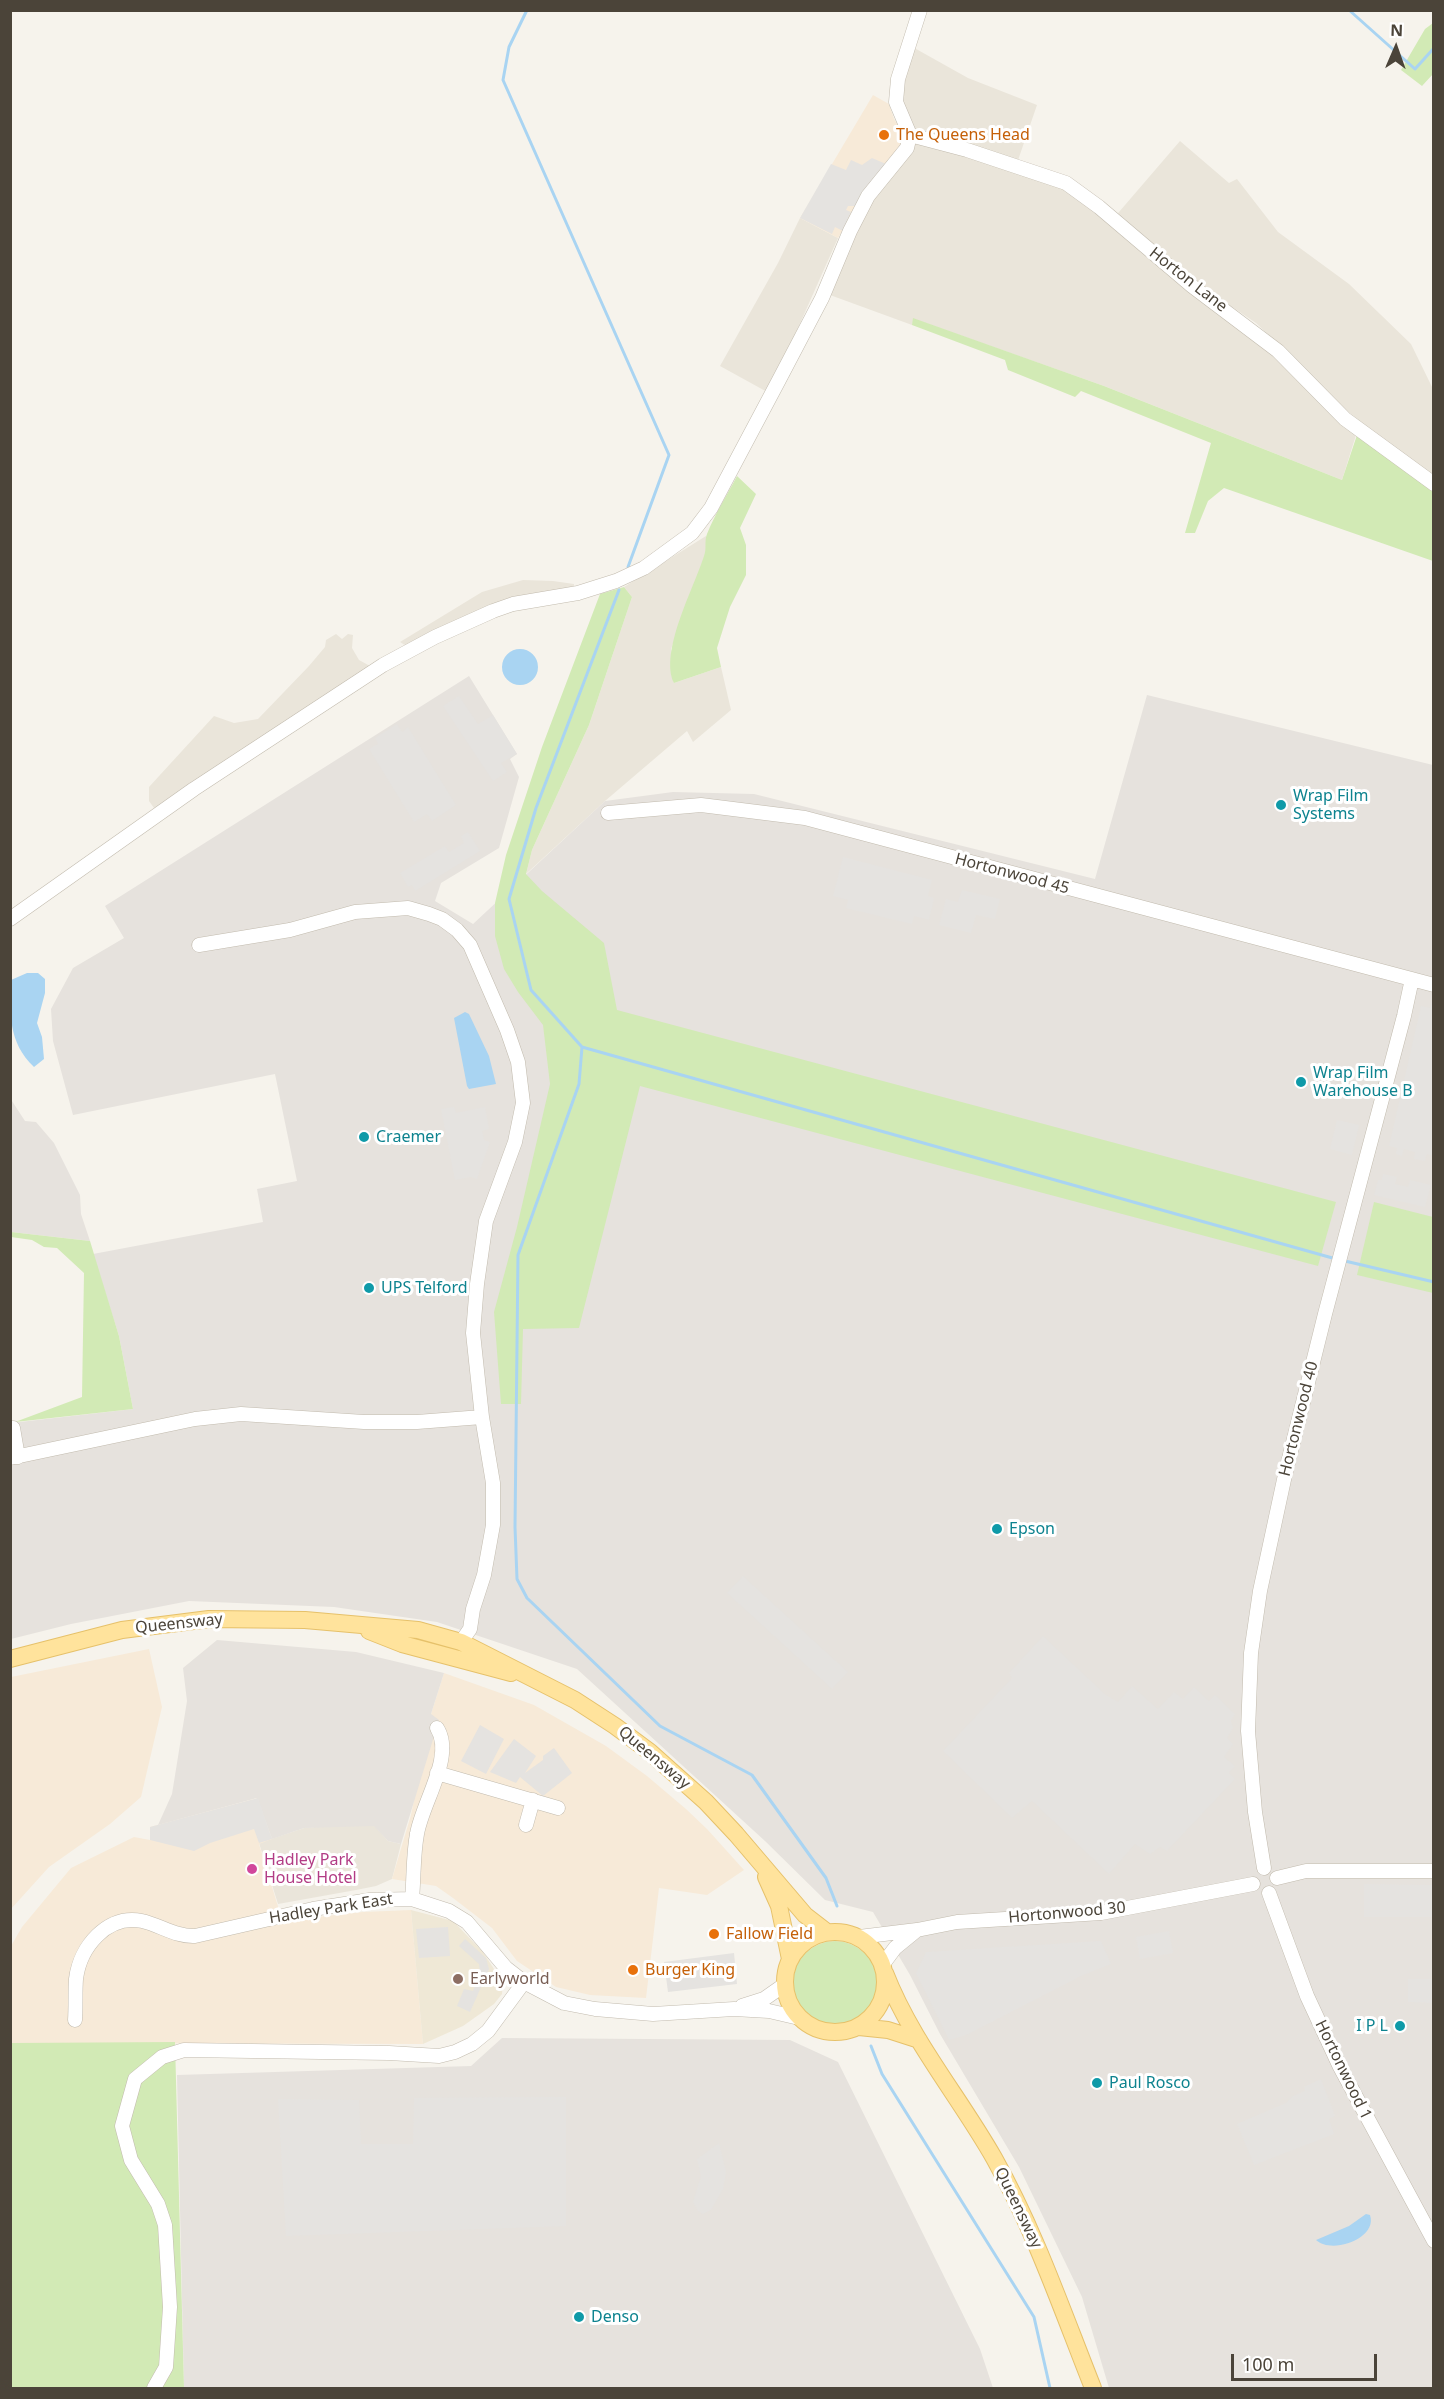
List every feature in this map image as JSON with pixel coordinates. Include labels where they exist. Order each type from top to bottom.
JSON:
[{"type":"main road","name":"Queensway","points":[[10,1659],[122,1630],[180,1622],[239,1618],[305,1620],[351,1625],[402,1644],[459,1650],[534,1679],[575,1700],[650,1752],[706,1802],[805,1914],[827,1932]]},
{"type":"main road","name":"Queensway","points":[[757,1859],[779,1906],[790,1959]]},
{"type":"main road","points":[[827,1932],[843,1932],[859,1937],[877,1953],[884,1968],[885,1994],[876,2014],[859,2027],[846,2032],[824,2032],[814,2029],[799,2019],[792,2009],[784,1985],[785,1972],[790,1959],[805,1942],[827,1932]]},
{"type":"main road","name":"Queensway","points":[[884,1968],[896,1999],[919,2040],[993,2157],[1032,2231],[1093,2388]]},
{"type":"main road","points":[[859,2027],[888,2030],[919,2040]]},
{"type":"street","points":[[10,919],[194,789],[383,664],[493,611],[513,604],[578,593],[616,581],[644,568],[685,540],[702,523],[711,508],[822,298],[850,231],[864,205],[907,148],[910,135],[896,102],[898,79],[920,10]]},
{"type":"street","name":"Horton Lane","points":[[910,135],[967,150],[1066,183],[1099,207],[1192,286],[1278,351],[1345,419],[1434,484]]},
{"type":"street","name":"Hortonwood 45","points":[[608,813],[701,805],[805,818],[1434,985]]},
{"type":"street","points":[[199,945],[290,930],[355,912],[392,908],[408,908],[442,919],[457,930],[470,945],[518,1062],[523,1103],[515,1142],[486,1221],[473,1333],[492,1483],[493,1525],[484,1575],[473,1609],[462,1626],[459,1650]]},
{"type":"street","name":"Hortonwood 40","points":[[1264,1868],[1255,1812],[1248,1731],[1251,1653],[1260,1592],[1275,1520],[1336,1273],[1412,979]]},
{"type":"street","points":[[13,1428],[14,1457],[195,1419],[241,1414],[364,1422],[417,1422],[482,1417]]},
{"type":"street","points":[[412,1899],[417,1834],[437,1773],[444,1742],[437,1728]]},
{"type":"street","points":[[437,1773],[558,1808]]},
{"type":"street","points":[[526,1825],[533,1800]]},
{"type":"street","points":[[1264,1868],[1274,1871],[1277,1878],[1277,1885],[1269,1893],[1261,1893],[1253,1884],[1256,1872],[1264,1868]]},
{"type":"street","points":[[1277,1878],[1306,1871],[1434,1871]]},
{"type":"street","name":"Hortonwood 30","points":[[859,1937],[917,1930],[957,1922],[1101,1913],[1253,1884]]},
{"type":"street","name":"Hortonwood 1","points":[[1269,1893],[1307,1996],[1340,2067],[1434,2241]]},
{"type":"street","name":"Hadley Park East","points":[[75,2020],[76,1979],[83,1954],[100,1933],[116,1923],[140,1920],[188,1936],[370,1900],[412,1899],[449,1911],[467,1922],[506,1968],[524,1982],[564,2003],[595,2009],[653,2014],[734,2009],[773,2011],[799,2019]]},
{"type":"street","name":"Hortonwood 30","points":[[884,1968],[895,1948],[917,1930]]},
{"type":"street","points":[[154,2388],[165,2367],[170,2307],[165,2225],[158,2204],[131,2160],[122,2126],[135,2079],[162,2057],[184,2050],[439,2056],[472,2044],[488,2031],[524,1982]]},
{"type":"street","name":"Hadley Park East","points":[[734,2009],[764,1999],[784,1985]]},
{"type":"shaded area","points":[[909,45],[968,78],[1037,105],[1016,166],[1066,183],[1113,219],[1180,141],[1229,183],[1237,179],[1278,232],[1349,284],[1411,344],[1433,389],[1433,486],[1356,435],[1342,480],[1104,386],[914,319],[912,325],[830,295],[853,235],[899,157],[899,111]],"holes":[[[1219,298],[1256,323],[1344,408],[1385,442],[1345,419],[1216,303]]]},
{"type":"shaded area","points":[[873,95],[889,104],[894,119],[906,136],[838,238],[800,218]]},
{"type":"shaded area","points":[[872,158],[886,164],[856,206],[848,206],[846,210],[851,212],[843,231],[835,227],[832,234],[800,218],[831,164],[846,170],[851,160],[862,165]]},
{"type":"shaded area","points":[[800,218],[838,238],[769,393],[720,366],[778,263]]},
{"type":"shaded area","points":[[706,536],[706,553],[671,649],[674,683],[721,667],[731,710],[693,742],[687,731],[605,801],[526,874],[532,850],[589,725],[632,597],[624,587]]},
{"type":"shaded area","points":[[523,580],[574,584],[574,589],[408,647],[400,642],[482,592]]},
{"type":"shaded area","points":[[336,634],[342,639],[348,634],[353,635],[352,648],[359,660],[370,666],[186,791],[154,808],[149,801],[149,787],[214,716],[234,723],[258,719],[309,666],[325,647],[326,640]]},
{"type":"shaded area","points":[[469,676],[517,754],[510,759],[519,777],[499,848],[441,883],[435,901],[473,924],[605,801],[673,792],[754,794],[1095,879],[1147,695],[1433,765],[1433,2388],[1109,2388],[1082,2297],[1019,2167],[940,2034],[910,1975],[873,1912],[825,1900],[765,1841],[577,1669],[437,1622],[334,1607],[189,1601],[71,1624],[11,1639],[11,1423],[133,1409],[119,1336],[93,1254],[263,1222],[257,1189],[297,1181],[275,1074],[73,1115],[53,1041],[51,1009],[73,968],[124,938],[105,906]]},
{"type":"shaded area","points":[[459,696],[478,724],[493,715],[517,754],[501,763],[507,772],[493,781],[443,706]]},
{"type":"shaded area","points":[[397,724],[402,732],[408,727],[456,805],[432,821],[427,814],[414,822],[369,749],[378,744],[375,738]]},
{"type":"shaded area","points":[[468,832],[480,851],[415,891],[412,885],[408,887],[400,873],[445,846],[449,852],[464,843],[461,836]]},
{"type":"shaded area","points":[[843,857],[932,880],[928,896],[934,898],[929,920],[914,916],[912,924],[846,908],[848,900],[833,896]]},
{"type":"shaded area","points":[[962,890],[1000,899],[995,919],[976,915],[971,933],[939,925],[946,899],[958,902]]},
{"type":"shaded area","points":[[1434,1001],[1434,1156],[1427,1154],[1425,1161],[1414,1159],[1415,1152],[1404,1149],[1402,1156],[1396,1154],[1397,1148],[1389,1146],[1421,1006],[1430,1008]]},
{"type":"shaded area","points":[[10,1098],[25,1121],[36,1122],[54,1143],[80,1195],[81,1214],[90,1241],[11,1232]]},
{"type":"shaded area","points":[[454,1107],[456,1113],[485,1107],[489,1129],[482,1131],[484,1140],[490,1142],[477,1179],[471,1177],[455,1180],[441,1109]]},
{"type":"shaded area","points":[[1337,1120],[1359,1125],[1352,1155],[1330,1149]]},
{"type":"shaded area","points":[[1383,1174],[1397,1177],[1395,1184],[1408,1187],[1410,1180],[1431,1185],[1425,1207],[1374,1195],[1378,1180],[1382,1180]]},
{"type":"shaded area","points":[[743,1576],[848,1672],[832,1689],[727,1593]]},
{"type":"shaded area","points":[[1043,1636],[1106,1695],[1118,1702],[1132,1686],[1158,1709],[1174,1692],[1183,1699],[1194,1687],[1209,1701],[1215,1695],[1235,1714],[1231,1721],[1233,1728],[1227,1738],[1233,1744],[1224,1757],[1235,1766],[1229,1773],[1235,1779],[1167,1851],[1160,1847],[1150,1854],[1135,1844],[1109,1874],[1032,1801],[1012,1818],[943,1751],[1012,1678],[1009,1673]]},
{"type":"shaded area","points":[[217,1640],[356,1652],[444,1673],[431,1714],[439,1720],[401,1844],[388,1841],[374,1826],[304,1828],[272,1839],[257,1798],[158,1825],[172,1794],[187,1701],[183,1668]]},
{"type":"shaded area","points":[[149,1649],[162,1707],[141,1797],[110,1824],[49,1867],[11,1909],[11,1677]]},
{"type":"shaded area","points":[[444,1673],[534,1705],[606,1746],[686,1809],[744,1870],[707,1895],[659,1888],[646,1998],[590,1995],[556,1987],[517,1961],[492,1928],[436,1886],[392,1879],[411,1815],[431,1714]]},
{"type":"shaded area","points":[[480,1725],[504,1739],[486,1774],[461,1761]]},
{"type":"shaded area","points":[[514,1739],[536,1756],[525,1773],[543,1760],[543,1756],[554,1748],[572,1773],[543,1796],[520,1777],[516,1783],[490,1772]]},
{"type":"shaded area","points":[[258,1798],[272,1839],[259,1844],[283,1923],[363,1912],[411,1910],[423,2044],[11,2043],[11,1946],[22,1927],[71,1868],[134,1837],[150,1840],[150,1827]]},
{"type":"shaded area","points":[[258,1798],[272,1839],[259,1843],[254,1829],[210,1843],[194,1851],[150,1840],[150,1827]]},
{"type":"shaded area","points":[[375,1826],[388,1841],[401,1844],[392,1879],[376,1886],[278,1904],[259,1843],[304,1828]]},
{"type":"shaded area","points":[[1364,1884],[1433,1885],[1433,1917],[1364,1917]]},
{"type":"shaded area","name":"Earlyworld","points":[[411,1910],[453,1921],[483,1952],[503,1983],[502,1994],[494,2004],[463,2026],[423,2044]]},
{"type":"shaded area","points":[[448,1927],[450,1956],[419,1958],[416,1929]]},
{"type":"shaded area","points":[[1169,1931],[1173,1953],[1140,1959],[1136,1937]]},
{"type":"shaded area","points":[[465,1939],[486,1958],[489,1969],[470,2012],[457,2006],[464,1989],[473,1991],[480,1974],[479,1964],[459,1946]]},
{"type":"shaded area","points":[[1101,1941],[1111,1964],[1081,1976],[966,2035],[949,2040],[916,1973],[926,1952]]},
{"type":"shaded area","points":[[734,1953],[737,1984],[668,1992],[664,1962]]},
{"type":"shaded area","points":[[1408,1979],[1433,1979],[1433,2003],[1408,2002]]},
{"type":"shaded area","points":[[502,2038],[790,2040],[838,2062],[980,2349],[993,2388],[184,2388],[177,2075],[471,2066]]},
{"type":"shaded area","points":[[1321,2079],[1335,2116],[1329,2119],[1334,2134],[1254,2165],[1237,2124],[1286,2103],[1293,2096],[1305,2091],[1304,2087]]},
{"type":"shaded area","points":[[566,2097],[566,2226],[286,2236],[278,2099],[359,2100],[361,2144],[413,2144],[414,2098]]},
{"type":"shaded area","points":[[719,2143],[726,2172],[723,2189],[711,2210],[703,2214],[698,2211],[693,2202],[701,2176],[697,2159]]},
{"type":"green space","points":[[1433,23],[1433,74],[1422,86],[1401,70],[1425,29]]},
{"type":"green space","points":[[913,318],[1104,386],[1342,480],[1357,435],[1433,489],[1433,561],[1224,488],[1208,501],[1195,533],[1185,533],[1211,443],[1081,391],[1075,397],[1008,370],[1005,360],[912,325]]},
{"type":"green space","points":[[737,476],[756,494],[740,528],[746,545],[746,575],[730,607],[717,648],[721,667],[674,683],[671,655],[674,638],[705,553],[707,534]]},
{"type":"green space","points":[[624,587],[632,597],[589,725],[532,850],[526,874],[542,891],[604,943],[617,1010],[1336,1202],[1318,1266],[640,1086],[579,1328],[523,1329],[521,1404],[501,1404],[494,1312],[517,1227],[550,1084],[543,1025],[504,969],[495,936],[495,903],[506,855],[542,747],[600,594]]},
{"type":"green space","points":[[1374,1202],[1433,1217],[1433,1293],[1357,1275]]},
{"type":"green space","points":[[11,1232],[90,1241],[119,1336],[133,1409],[15,1422],[82,1397],[84,1273],[57,1248],[44,1247],[32,1240],[11,1237]]},
{"type":"green space","points":[[835,1941],[851,1944],[865,1953],[874,1967],[877,1983],[874,1999],[865,2013],[851,2022],[835,2025],[819,2022],[805,2013],[796,1999],[793,1983],[796,1967],[805,1953],[819,1944]]},
{"type":"green space","points":[[175,2042],[184,2388],[11,2388],[10,2043]]},
{"type":"water","points":[[520,649],[533,654],[538,667],[533,680],[520,685],[507,680],[502,667],[507,654]]},
{"type":"water","points":[[27,973],[38,973],[45,979],[45,993],[37,1023],[42,1037],[44,1059],[34,1067],[19,1048],[11,1016],[11,980]]},
{"type":"water","points":[[465,1012],[469,1014],[489,1056],[496,1084],[469,1089],[467,1086],[454,1018]]},
{"type":"water","points":[[1366,2214],[1370,2215],[1371,2223],[1367,2231],[1352,2242],[1332,2246],[1316,2240],[1349,2226]]},
{"type":"waterway","points":[[527,10],[509,47],[503,80],[669,455],[628,567]]},
{"type":"waterway","points":[[1349,10],[1415,69],[1434,48]]},
{"type":"waterway","points":[[619,590],[536,808],[509,899],[531,990],[582,1047],[1336,1259]]},
{"type":"waterway","points":[[582,1047],[579,1084],[518,1255],[515,1527],[517,1579],[527,1598],[660,1726],[752,1775],[826,1878],[837,1906]]},
{"type":"waterway","points":[[1345,1261],[1434,1282]]},
{"type":"waterway","points":[[871,2046],[882,2074],[1034,2317],[1050,2388]]},
{"type":"place","name":"The Queens Head","points":[[884,135]]},
{"type":"place","name":"Wrap Film Systems","points":[[1281,805]]},
{"type":"place","name":"Wrap Film Warehouse B","points":[[1301,1082]]},
{"type":"place","name":"Craemer","points":[[364,1137]]},
{"type":"place","name":"UPS Telford","points":[[369,1288]]},
{"type":"place","name":"Epson","points":[[997,1529]]},
{"type":"place","name":"Hadley Park House Hotel","points":[[252,1869]]},
{"type":"place","name":"Fallow Field","points":[[714,1934]]},
{"type":"place","name":"Burger King","points":[[633,1970]]},
{"type":"place","name":"Earlyworld","points":[[458,1979]]},
{"type":"place","name":"I P L","points":[[1400,2026]]},
{"type":"place","name":"Paul Rosco","points":[[1097,2083]]},
{"type":"place","name":"Denso","points":[[579,2317]]}]
